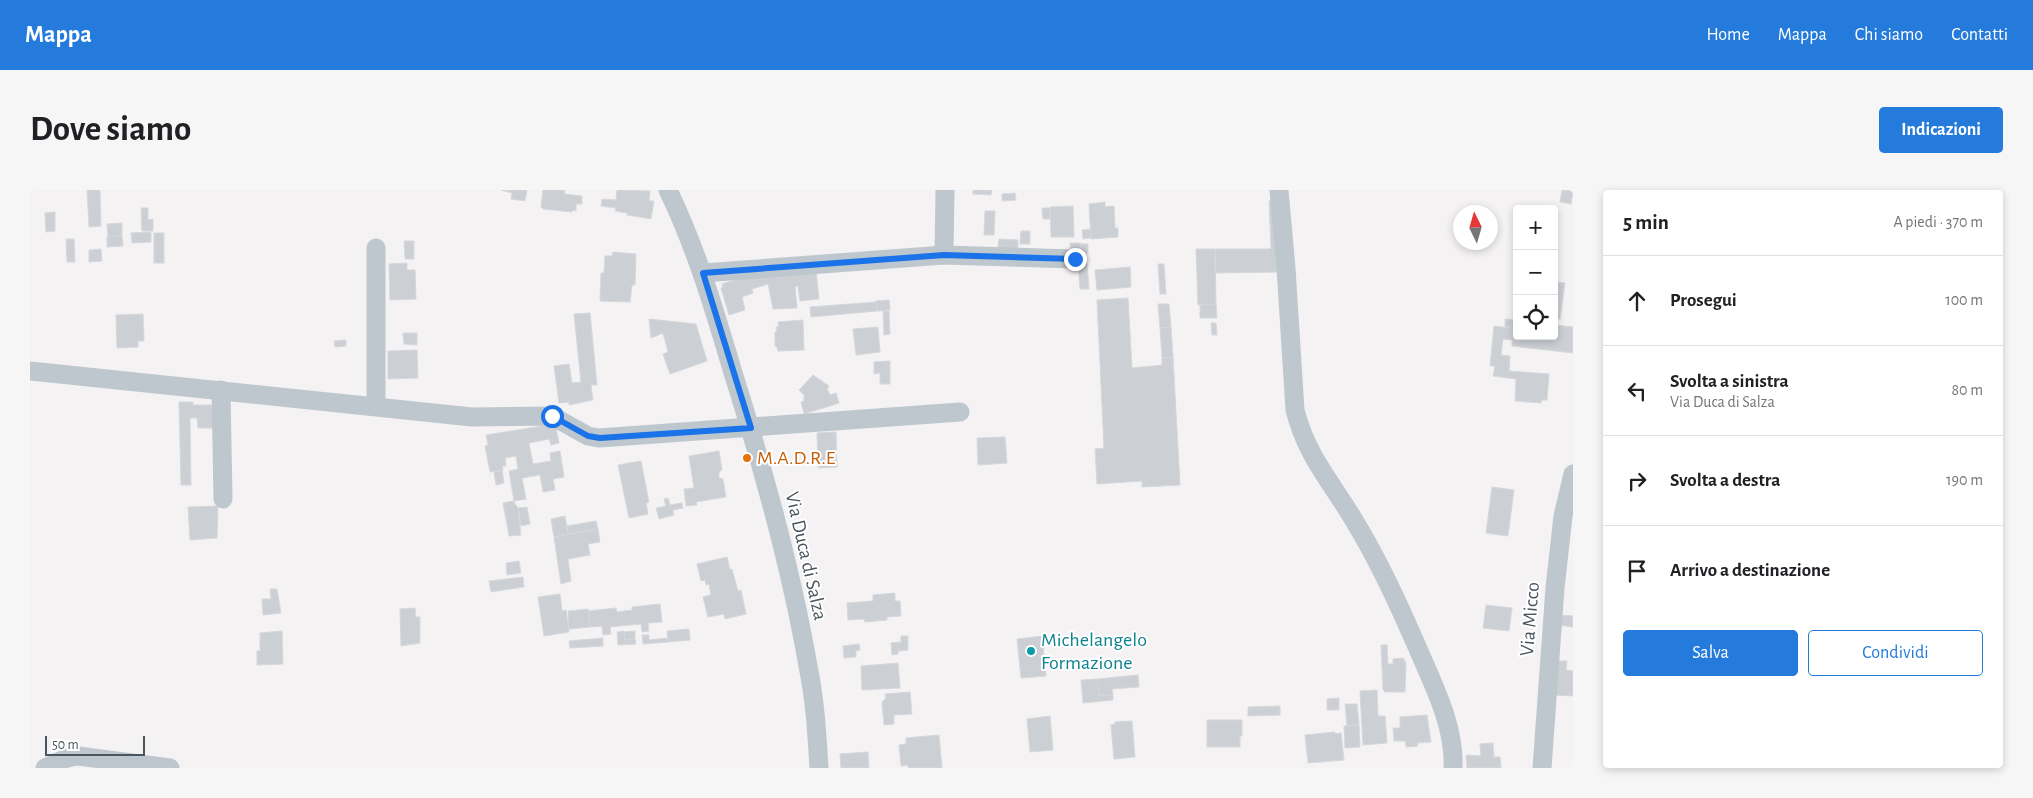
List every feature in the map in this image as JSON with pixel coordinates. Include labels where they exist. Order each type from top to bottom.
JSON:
[{"type":"street","name":"Via Duca di Salza","points":[[668,190],[689,234],[703,273],[751,428],[784,554],[814,701],[819,768]]},
{"type":"street","points":[[944,255],[946,190]]},
{"type":"street","points":[[1279,190],[1296,410],[1301,432],[1311,454],[1351,516],[1391,587],[1449,727],[1453,768]]},
{"type":"street","points":[[376,248],[376,406]]},
{"type":"street","points":[[703,273],[944,255],[1075,259]]},
{"type":"street","points":[[30,371],[472,417],[552,416],[588,436],[600,438],[960,412]]},
{"type":"street","points":[[221,390],[223,499]]},
{"type":"street","name":"Via Micco","points":[[1542,768],[1555,588],[1563,516],[1573,474]]},
{"type":"street","points":[[44,768],[67,758],[78,756],[170,768]]},
{"type":"building","points":[[87,190],[100,190],[101,226],[89,227]]},
{"type":"building","points":[[501,190],[527,190],[525,201],[511,199],[512,193]]},
{"type":"building","points":[[543,190],[565,190],[564,194],[582,196],[582,204],[576,204],[576,211],[573,210],[572,212],[543,209],[541,207]]},
{"type":"building","points":[[617,190],[650,191],[649,201],[654,201],[651,219],[627,215],[627,213],[615,211],[616,208],[601,206],[602,199],[616,200]]},
{"type":"building","points":[[973,190],[992,190],[991,195],[973,194]]},
{"type":"building","points":[[1562,190],[1573,191],[1571,204],[1560,202]]},
{"type":"building","points":[[1015,193],[1016,200],[1002,201],[1002,194]]},
{"type":"building","points":[[1269,201],[1278,201],[1282,272],[1216,273],[1215,249],[1271,249]]},
{"type":"building","points":[[1105,202],[1105,207],[1114,206],[1115,228],[1118,228],[1118,237],[1091,239],[1089,204]]},
{"type":"building","points":[[1073,206],[1074,237],[1051,237],[1050,207]]},
{"type":"building","points":[[141,208],[148,208],[148,220],[153,219],[153,231],[142,231]]},
{"type":"building","points":[[1042,208],[1050,208],[1050,219],[1043,219]]},
{"type":"building","points":[[985,211],[995,211],[994,235],[984,235]]},
{"type":"building","points":[[55,212],[55,231],[46,232],[45,213]]},
{"type":"building","points":[[122,223],[122,236],[108,237],[107,224]]},
{"type":"building","points":[[1091,229],[1091,238],[1083,239],[1082,230]]},
{"type":"building","points":[[1021,231],[1030,231],[1030,244],[1020,244]]},
{"type":"building","points":[[151,232],[151,242],[132,243],[131,233]]},
{"type":"building","points":[[154,233],[164,233],[164,263],[154,263]]},
{"type":"building","points":[[122,236],[123,246],[107,247],[107,237]]},
{"type":"building","points":[[66,239],[74,239],[75,262],[67,262]]},
{"type":"building","points":[[999,239],[1018,240],[1018,250],[998,248]]},
{"type":"building","points":[[404,241],[414,241],[414,259],[405,259]]},
{"type":"building","points":[[1070,243],[1081,243],[1081,253],[1071,254]]},
{"type":"building","points":[[1081,244],[1088,244],[1088,253],[1081,253]]},
{"type":"building","points":[[101,249],[102,261],[89,262],[89,250]]},
{"type":"building","points":[[1196,249],[1215,249],[1216,304],[1198,305]]},
{"type":"building","points":[[613,252],[636,254],[635,285],[632,285],[630,302],[600,301],[601,273],[604,273],[605,256],[612,256]]},
{"type":"building","points":[[407,263],[407,270],[415,270],[416,299],[390,300],[389,264]]},
{"type":"building","points":[[1087,263],[1089,289],[1080,289],[1078,264]]},
{"type":"building","points":[[1158,264],[1164,264],[1166,294],[1160,294]]},
{"type":"building","points":[[1130,267],[1131,287],[1097,290],[1095,270]]},
{"type":"building","points":[[816,271],[819,299],[800,301],[798,286],[795,287],[797,308],[773,309],[768,284],[752,289],[753,293],[742,297],[745,310],[729,315],[721,288],[723,287],[722,284],[749,276]]},
{"type":"building","points":[[1558,282],[1565,283],[1560,319],[1558,319]]},
{"type":"building","points":[[1128,298],[1132,368],[1162,365],[1162,358],[1173,357],[1180,485],[1142,487],[1142,481],[1097,484],[1095,449],[1104,448],[1097,300]]},
{"type":"building","points":[[889,300],[890,310],[877,311],[876,301]]},
{"type":"building","points":[[876,302],[877,311],[811,317],[810,307]]},
{"type":"building","points":[[1158,304],[1169,304],[1171,327],[1160,328]]},
{"type":"building","points":[[1216,304],[1217,318],[1200,318],[1200,305]]},
{"type":"building","points":[[883,311],[889,311],[890,334],[884,335]]},
{"type":"building","points":[[590,313],[597,385],[591,385],[593,400],[569,405],[569,402],[559,403],[554,366],[569,364],[572,383],[581,382],[574,314]]},
{"type":"building","points":[[143,314],[144,341],[138,341],[138,347],[117,348],[116,315]]},
{"type":"building","points":[[649,319],[696,324],[707,361],[670,374],[663,354],[668,352],[663,333],[651,338]]},
{"type":"building","points":[[1505,319],[1513,320],[1513,328],[1505,327]]},
{"type":"building","points":[[803,320],[804,350],[778,351],[775,346],[775,332],[777,331],[776,327],[779,327],[778,322]]},
{"type":"building","points":[[1211,323],[1216,323],[1217,335],[1212,335]]},
{"type":"building","points":[[1558,325],[1573,327],[1573,353],[1512,346],[1512,340],[1503,339],[1501,355],[1510,356],[1509,371],[1549,374],[1547,400],[1542,400],[1541,403],[1515,401],[1516,379],[1493,376],[1495,366],[1490,366],[1494,326],[1513,328],[1513,340],[1558,340]]},
{"type":"building","points":[[878,327],[880,352],[856,355],[853,329]]},
{"type":"building","points":[[1171,327],[1173,357],[1162,358],[1160,328]]},
{"type":"building","points":[[403,333],[417,333],[417,345],[404,344]]},
{"type":"building","points":[[346,340],[346,346],[335,347],[334,341]]},
{"type":"building","points":[[417,350],[418,378],[388,379],[388,351]]},
{"type":"building","points":[[890,361],[890,384],[880,384],[880,373],[874,374],[874,362]]},
{"type":"building","points":[[813,375],[829,386],[827,389],[830,395],[836,393],[839,403],[804,414],[801,402],[804,401],[804,395],[799,390]]},
{"type":"building","points":[[179,402],[193,402],[193,405],[217,405],[218,428],[198,428],[197,418],[190,418],[191,485],[181,485]]},
{"type":"building","points":[[555,424],[559,443],[551,445],[549,439],[529,443],[533,464],[551,461],[550,453],[560,451],[564,477],[553,479],[555,490],[543,492],[540,475],[522,478],[526,499],[514,501],[509,471],[518,469],[516,456],[505,458],[506,466],[502,466],[503,470],[490,472],[485,446],[488,445],[486,435]]},
{"type":"building","points":[[836,432],[837,467],[818,468],[817,433]]},
{"type":"building","points":[[1005,437],[1007,463],[978,465],[977,438]]},
{"type":"building","points":[[719,451],[722,470],[719,472],[719,478],[723,479],[726,497],[696,502],[697,505],[686,506],[684,489],[694,488],[689,456]]},
{"type":"building","points":[[641,461],[649,502],[646,503],[648,514],[629,518],[618,465]]},
{"type":"building","points":[[502,470],[504,483],[496,485],[494,472]]},
{"type":"building","points":[[1492,487],[1514,490],[1508,536],[1486,533]]},
{"type":"building","points":[[668,498],[670,505],[682,503],[683,508],[673,510],[674,515],[659,519],[656,508],[666,506],[664,499]]},
{"type":"building","points":[[513,501],[518,508],[521,535],[509,536],[503,503]]},
{"type":"building","points":[[218,506],[217,538],[190,540],[188,507]]},
{"type":"building","points":[[527,507],[530,524],[521,526],[518,508]]},
{"type":"building","points":[[565,516],[568,534],[554,537],[551,519]]},
{"type":"building","points":[[596,521],[598,529],[568,534],[567,526]]},
{"type":"building","points":[[598,529],[600,542],[588,544],[590,555],[568,559],[571,581],[561,584],[554,537]]},
{"type":"building","points":[[727,557],[738,591],[741,590],[746,614],[725,619],[724,614],[708,617],[703,597],[711,595],[709,584],[706,585],[705,580],[701,581],[697,564]]},
{"type":"building","points":[[519,561],[521,573],[507,575],[506,563]]},
{"type":"building","points":[[523,577],[524,587],[491,592],[489,581]]},
{"type":"building","points":[[270,589],[277,589],[281,613],[263,615],[262,599],[271,599]]},
{"type":"building","points":[[895,593],[895,601],[900,601],[901,616],[887,617],[887,620],[865,622],[864,619],[848,620],[847,603],[873,601],[873,595]]},
{"type":"building","points":[[560,594],[562,611],[566,610],[569,632],[544,636],[538,597]]},
{"type":"building","points":[[660,604],[662,622],[648,623],[649,631],[642,632],[641,624],[610,627],[611,634],[603,635],[602,626],[590,627],[588,611],[616,608],[617,612],[632,610],[632,607]]},
{"type":"building","points":[[1486,605],[1512,608],[1509,631],[1483,628]]},
{"type":"building","points":[[415,608],[416,617],[420,617],[420,643],[401,646],[400,609]]},
{"type":"building","points":[[588,609],[590,627],[569,629],[568,611]]},
{"type":"building","points":[[1560,615],[1573,616],[1573,627],[1559,625]]},
{"type":"building","points":[[689,629],[690,640],[668,642],[667,631]]},
{"type":"building","points":[[282,631],[283,664],[257,665],[257,651],[260,651],[260,633]]},
{"type":"building","points":[[624,631],[625,640],[635,639],[636,644],[618,645],[617,632]]},
{"type":"building","points":[[635,631],[635,639],[625,640],[624,632]]},
{"type":"building","points":[[642,635],[649,635],[649,640],[667,638],[668,642],[643,644]]},
{"type":"building","points":[[901,636],[908,636],[908,650],[898,651],[898,654],[892,655],[891,643],[901,642]]},
{"type":"building","name":"Michelangelo Formazione","points":[[1042,636],[1046,676],[1021,678],[1017,639]]},
{"type":"building","points":[[603,638],[603,646],[570,648],[569,641]]},
{"type":"building","points":[[859,644],[860,650],[856,651],[856,657],[844,658],[843,646]]},
{"type":"building","points":[[1381,645],[1387,645],[1388,664],[1393,664],[1393,659],[1403,658],[1406,663],[1405,692],[1385,692],[1383,690]]},
{"type":"building","points":[[1556,661],[1567,661],[1566,670],[1573,671],[1573,696],[1553,695]]},
{"type":"building","points":[[898,663],[900,688],[862,690],[861,666]]},
{"type":"building","points":[[1138,675],[1139,687],[1112,689],[1113,695],[1099,696],[1097,679]]},
{"type":"building","points":[[1097,679],[1099,696],[1113,695],[1113,700],[1083,703],[1081,680]]},
{"type":"building","points":[[1377,690],[1378,716],[1385,716],[1387,743],[1363,745],[1360,691]]},
{"type":"building","points":[[910,692],[912,714],[894,715],[894,724],[884,725],[882,702],[886,698],[885,694]]},
{"type":"building","points":[[1339,698],[1339,710],[1327,710],[1327,699]]},
{"type":"building","points":[[1345,704],[1357,704],[1359,725],[1347,726]]},
{"type":"building","points":[[1280,706],[1280,715],[1248,716],[1248,707]]},
{"type":"building","points":[[1427,715],[1431,742],[1417,743],[1418,746],[1406,747],[1405,741],[1394,741],[1393,728],[1400,728],[1400,717]]},
{"type":"building","points":[[1050,716],[1053,750],[1030,752],[1027,719]]},
{"type":"building","points":[[1207,720],[1242,720],[1240,747],[1207,747]]},
{"type":"building","points":[[1132,721],[1135,757],[1114,759],[1111,725],[1115,724],[1115,722]]},
{"type":"building","points":[[1359,725],[1360,747],[1345,748],[1344,726]]},
{"type":"building","points":[[1335,732],[1335,734],[1341,733],[1344,760],[1308,763],[1305,735]]},
{"type":"building","points":[[939,735],[942,768],[908,768],[908,765],[901,766],[899,745],[906,744],[906,738]]},
{"type":"building","points":[[1493,743],[1494,757],[1500,757],[1501,768],[1467,768],[1466,755],[1481,756],[1480,744]]},
{"type":"building","points":[[868,752],[869,768],[841,768],[840,754]]},
{"type":"place","name":"M.A.D.R.E","points":[[747,458]]},
{"type":"place","name":"Michelangelo Formazione","points":[[1031,651]]},
{"type":"route","points":[[552,416],[588,436],[600,438],[751,428],[703,273],[944,255],[1075,259]]}]
